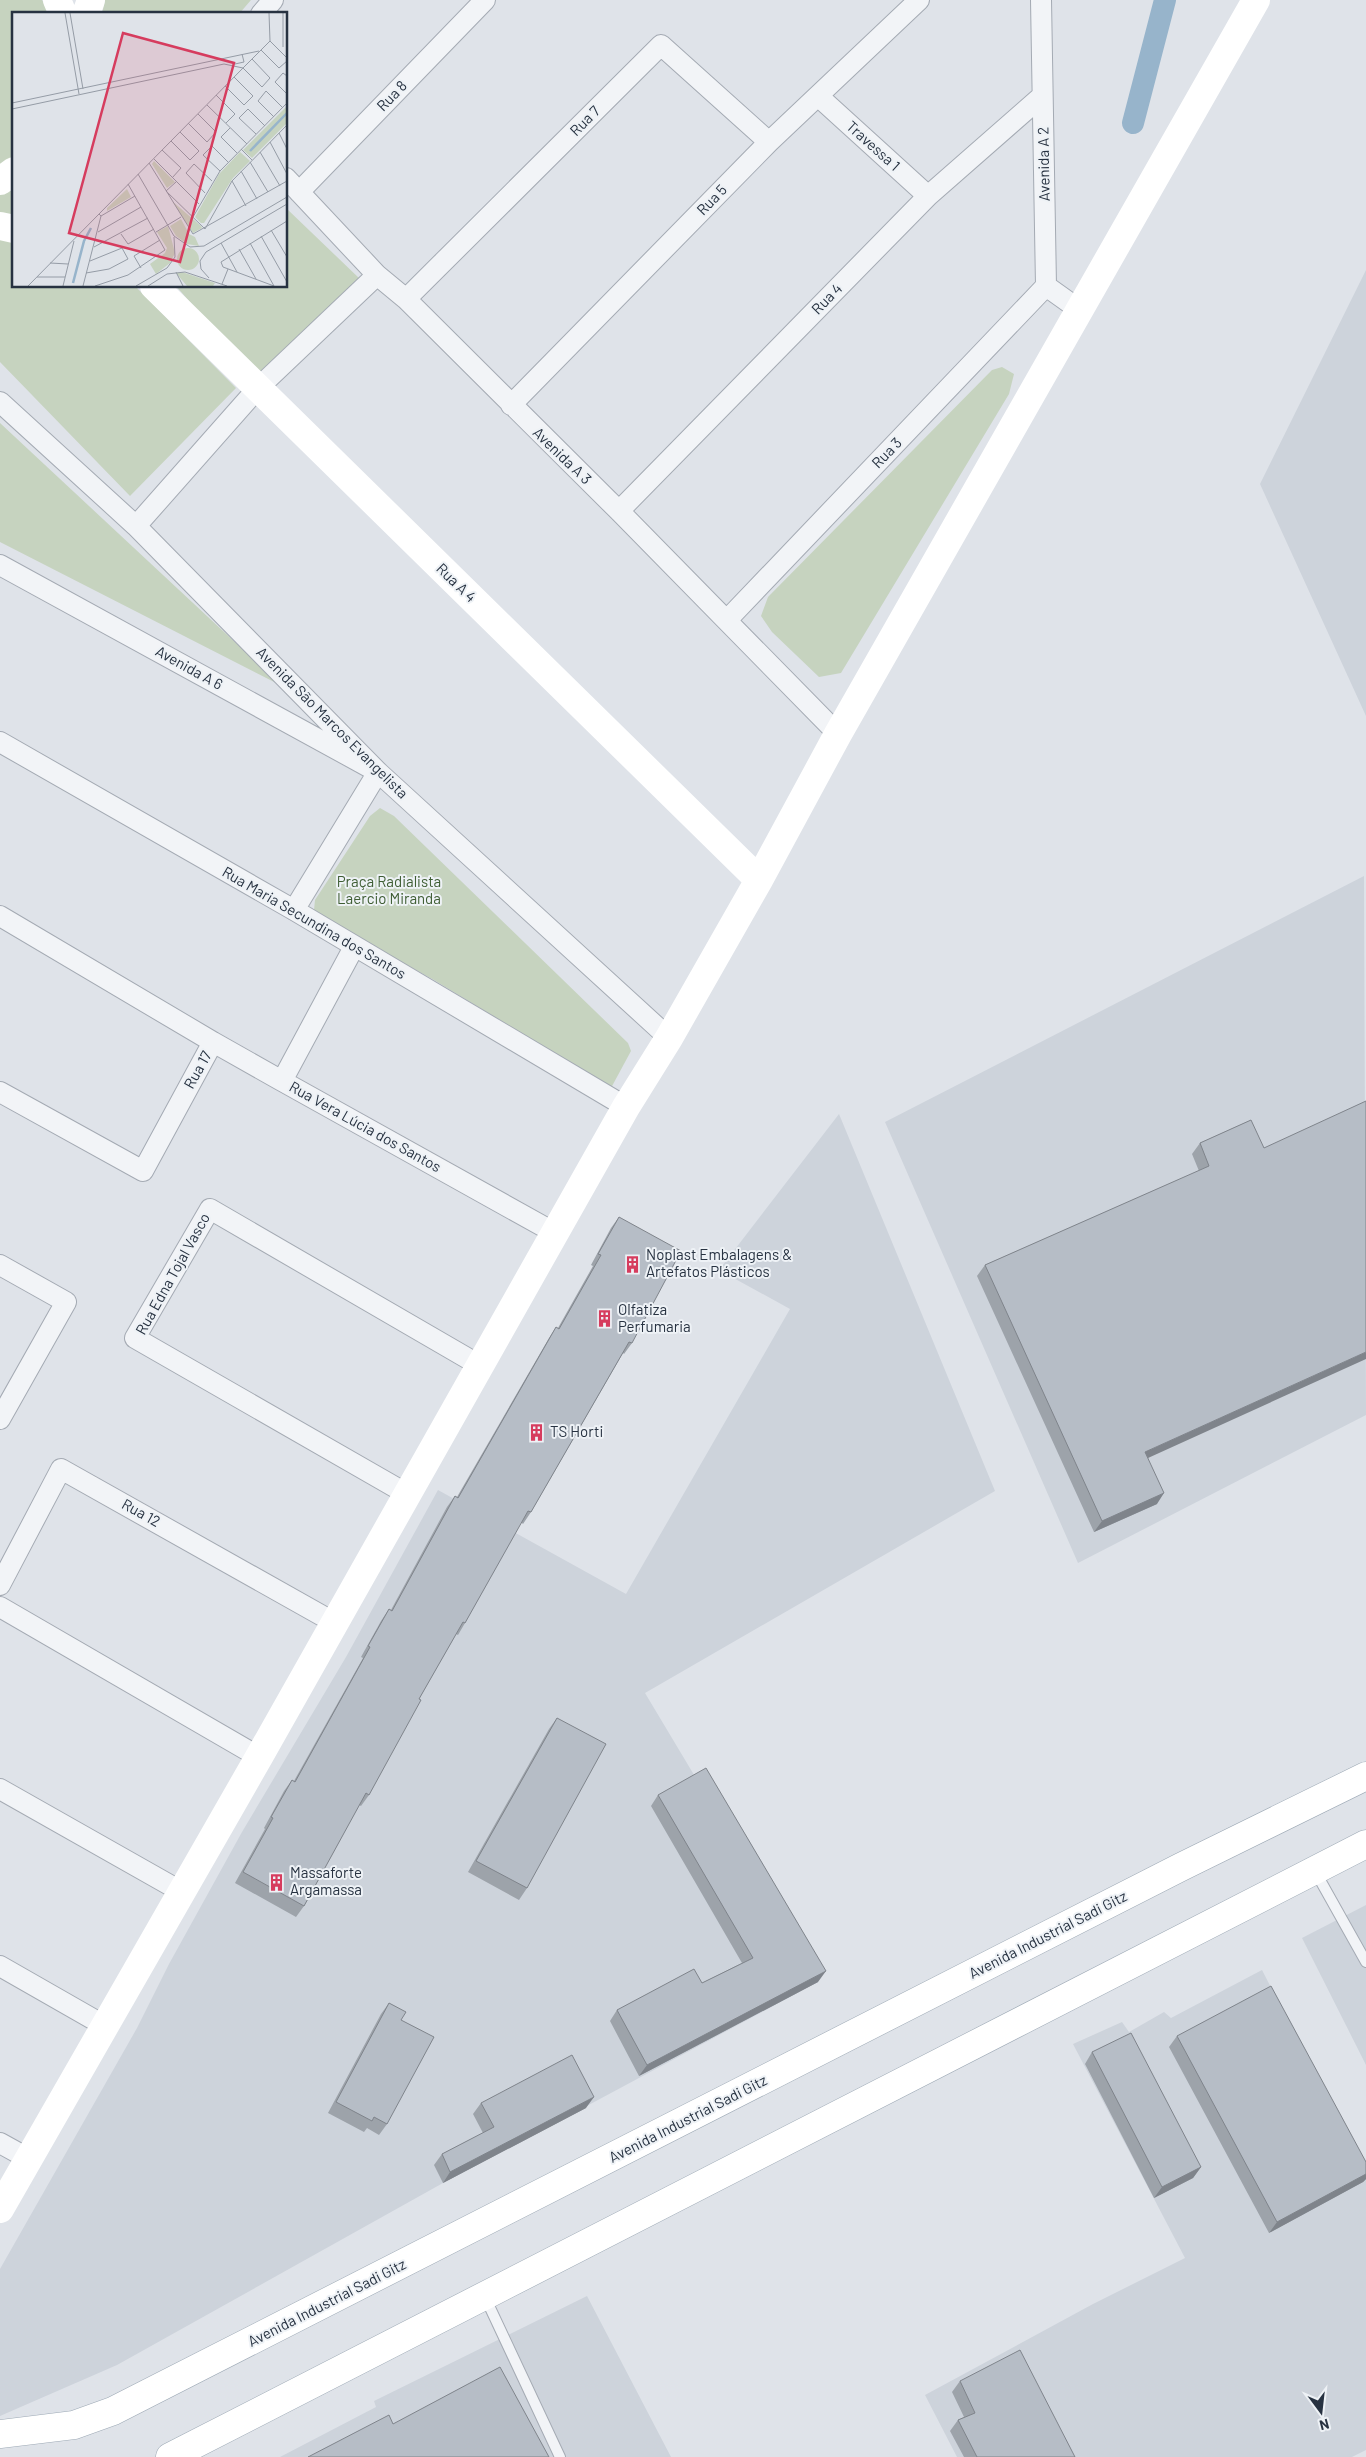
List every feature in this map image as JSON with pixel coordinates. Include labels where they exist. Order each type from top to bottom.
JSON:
[{"type":"street","points":[[57,0],[62,12]]},
{"type":"street","points":[[87,12],[91,0]]},
{"type":"street","points":[[263,12],[273,0]]},
{"type":"street","name":"Rua 8","points":[[293,185],[484,0]]},
{"type":"street","name":"Rua 5","points":[[511,405],[769,142],[919,0]]},
{"type":"street","name":"Avenida A 2","points":[[1041,0],[1046,286]]},
{"type":"street","points":[[0,2209],[259,1757],[626,1107],[669,1038],[759,880],[838,734],[1256,0]]},
{"type":"street","name":"Rua 7","points":[[406,299],[661,45],[769,142]]},
{"type":"street","name":"Travessa 1","points":[[818,96],[928,196]]},
{"type":"street","name":"Rua 4","points":[[619,511],[928,196],[1042,96]]},
{"type":"street","points":[[0,181],[12,172]]},
{"type":"street","name":"Avenida A 3","points":[[293,185],[377,275],[406,299],[619,511],[838,734]]},
{"type":"street","points":[[136,526],[257,388],[377,275]]},
{"type":"street","points":[[1046,286],[1081,310]]},
{"type":"street","name":"Rua 3","points":[[727,620],[1046,286]]},
{"type":"street","name":"Rua A 4","points":[[156,288],[759,880]]},
{"type":"street","name":"Avenida São Marcos Evangelista","points":[[0,402],[136,526],[378,772],[669,1038]]},
{"type":"street","name":"Avenida A 6","points":[[0,565],[378,772]]},
{"type":"street","name":"Rua Maria Secundina dos Santos","points":[[0,742],[294,910],[626,1107]]},
{"type":"street","points":[[294,910],[378,772]]},
{"type":"street","name":"Rua 17","points":[[0,916],[213,1042],[143,1171],[0,1092]]},
{"type":"street","name":"Rua Vera Lúcia dos Santos","points":[[354,947],[282,1081],[555,1233]]},
{"type":"street","points":[[213,1042],[282,1081]]},
{"type":"street","name":"Rua Edna Tojal Vasco","points":[[407,1494],[135,1338],[210,1209],[479,1365]]},
{"type":"street","points":[[0,1265],[66,1302],[0,1419]]},
{"type":"street","name":"Rua 12","points":[[0,1585],[61,1469],[335,1622]]},
{"type":"street","points":[[0,1607],[259,1757]]},
{"type":"street","name":"Avenida Industrial Sadi Gitz","points":[[0,2434],[74,2425],[113,2411],[1154,1881],[1366,1776]]},
{"type":"street","points":[[0,1789],[182,1892]]},
{"type":"street","points":[[170,2457],[1366,1844]]},
{"type":"street","points":[[0,1966],[105,2026]]},
{"type":"street","points":[[0,2143],[29,2159]]},
{"type":"lane","points":[[1314,1870],[1366,1962]]},
{"type":"lane","points":[[484,2296],[560,2457]]},
{"type":"shaded area","points":[[1366,270],[1366,716],[1260,484]]},
{"type":"shaded area","points":[[1364,876],[1366,1415],[1078,1563],[885,1122]]},
{"type":"shaded area","points":[[839,1114],[995,1491],[645,1693],[818,1982],[443,2183],[117,2365],[0,2416],[0,2269],[137,2028],[169,1964],[242,1832],[346,1657],[438,1490],[626,1594],[790,1309],[719,1270]]},
{"type":"shaded area","points":[[1366,1905],[1366,2065],[1302,1938]]},
{"type":"shaded area","points":[[1262,1970],[1366,2173],[1366,2450],[1352,2457],[957,2457],[925,2395],[1093,2304],[1185,2258],[1073,2044],[1122,2022],[1129,2032],[1164,2012],[1171,2018]]},
{"type":"shaded area","points":[[587,2296],[671,2457],[280,2457],[376,2407],[374,2401]]},
{"type":"green space","points":[[0,0],[42,0],[49,12],[12,12],[12,160],[0,170]]},
{"type":"green space","points":[[105,0],[251,0],[241,12],[102,12]]},
{"type":"green space","points":[[12,188],[12,217],[0,213],[0,194]]},
{"type":"green space","points":[[288,210],[360,279],[255,377],[178,288],[288,288]]},
{"type":"green space","points":[[0,234],[12,237],[12,288],[137,288],[236,388],[130,496],[0,362]]},
{"type":"green space","points":[[1002,367],[1014,374],[1009,394],[841,673],[819,677],[772,632],[761,616],[768,597],[992,370]]},
{"type":"green space","points":[[0,423],[282,686],[0,542]]},
{"type":"green space","name":"Praça Radialista Laercio Miranda","points":[[380,808],[394,816],[628,1043],[631,1051],[611,1088],[434,980],[326,920],[314,910],[315,900],[370,816]]},
{"type":"building","points":[[1366,1101],[1366,1352],[1145,1452],[1164,1493],[1102,1521],[985,1265],[1209,1166],[1200,1143],[1251,1120],[1264,1148]]},
{"type":"building","points":[[619,1217],[681,1251],[632,1343],[629,1342],[531,1512],[528,1511],[465,1623],[463,1622],[419,1699],[421,1700],[369,1795],[366,1793],[304,1906],[243,1872],[273,1818],[271,1817],[292,1780],[295,1782],[389,1609],[392,1611],[455,1496],[458,1498],[556,1327],[559,1329],[601,1255],[598,1254]]},
{"type":"building","points":[[557,1718],[606,1744],[527,1888],[476,1861]]},
{"type":"building","points":[[706,1768],[826,1971],[647,2065],[617,2010],[694,1969],[702,1983],[753,1958],[658,1795]]},
{"type":"building","points":[[1271,1986],[1366,2162],[1366,2174],[1277,2222],[1177,2036]]},
{"type":"building","points":[[389,2003],[406,2012],[401,2020],[434,2037],[387,2124],[374,2117],[372,2121],[336,2102]]},
{"type":"building","points":[[1131,2033],[1201,2167],[1162,2187],[1092,2052]]},
{"type":"building","points":[[572,2055],[594,2097],[450,2172],[442,2154],[494,2127],[481,2103]]},
{"type":"building","points":[[1020,2350],[1075,2457],[977,2457],[958,2420],[975,2413],[960,2381]]},
{"type":"building","points":[[500,2367],[549,2457],[308,2457],[389,2415],[393,2424]]},
{"type":"waterway","points":[[1133,123],[1165,0]]},
{"type":"place","name":"Noplast Embalagens & Artefatos Plásticos","points":[[632,1264]]},
{"type":"place","name":"Olfatiza Perfumaria","points":[[604,1319]]},
{"type":"place","name":"TS Horti","points":[[536,1432]]},
{"type":"place","name":"Massaforte Argamassa","points":[[276,1882]]}]
